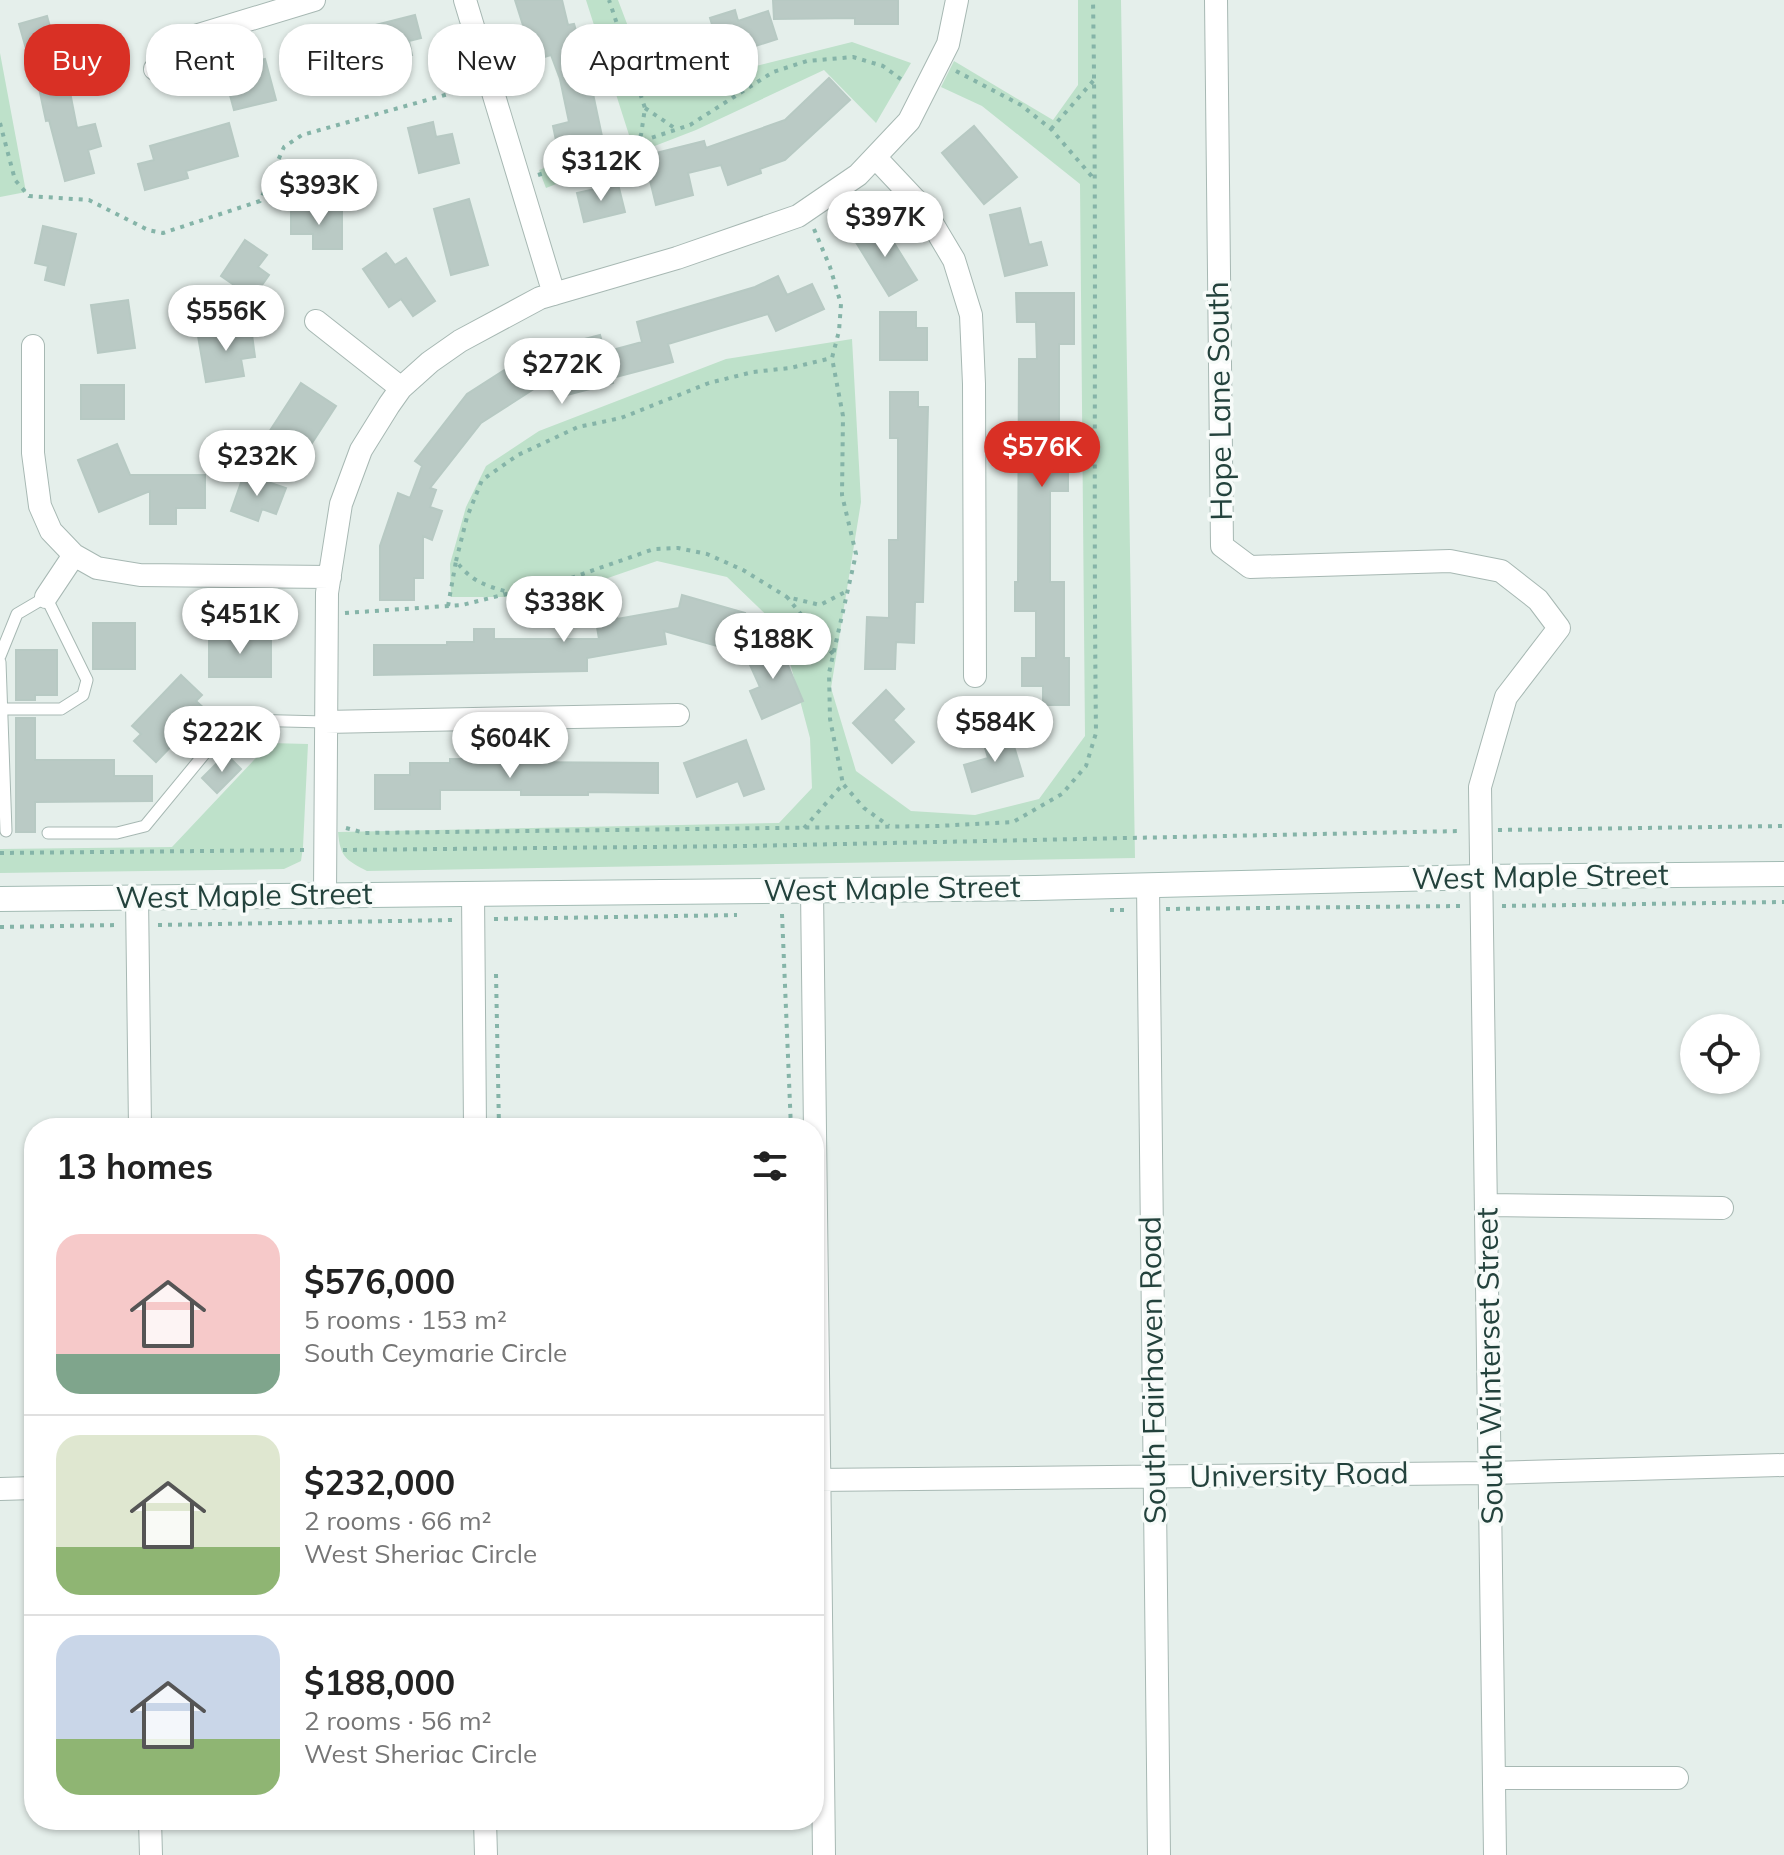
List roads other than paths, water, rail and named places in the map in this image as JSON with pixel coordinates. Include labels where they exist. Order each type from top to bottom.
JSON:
[{"type":"main road","name":"West Maple Street","points":[[0,899],[473,893],[812,902],[1148,885],[1784,874]]},
{"type":"street","points":[[235,24],[314,0]]},
{"type":"street","points":[[465,0],[554,294]]},
{"type":"street","points":[[325,895],[327,593],[341,504],[361,450],[376,422],[401,388],[430,362],[460,341],[540,298],[677,258],[798,216],[858,175],[909,121],[948,44],[957,0]]},
{"type":"street","name":"Hope Lane South","points":[[1216,0],[1222,546],[1250,567],[1450,561],[1501,571],[1538,600],[1559,628],[1506,697],[1480,787],[1482,877]]},
{"type":"street","points":[[875,157],[923,208],[931,221],[954,260],[971,315],[975,676]]},
{"type":"street","points":[[316,321],[401,388]]},
{"type":"street","points":[[33,346],[33,453],[40,506],[51,531],[74,555],[97,568],[140,575],[330,577]]},
{"type":"street","points":[[46,597],[74,555]]},
{"type":"street","points":[[325,722],[678,715]]},
{"type":"street","name":"South Winterset Street","points":[[1482,877],[1495,1855]]},
{"type":"street","name":"South Fairhaven Road","points":[[1148,885],[1159,1855]]},
{"type":"street","points":[[473,893],[475,1118]]},
{"type":"street","points":[[137,897],[140,1118]]},
{"type":"street","points":[[812,902],[814,1118]]},
{"type":"street","points":[[1487,1205],[1722,1208]]},
{"type":"street","name":"University Road","points":[[824,1480],[1491,1473],[1784,1465]]},
{"type":"street","points":[[0,1489],[24,1488]]},
{"type":"street","points":[[1495,1778],[1677,1778]]},
{"type":"street","points":[[150,1830],[151,1855]]},
{"type":"street","points":[[485,1830],[486,1855]]},
{"type":"street","points":[[824,1830],[824,1855]]},
{"type":"lane","points":[[2,709],[61,709],[83,695],[87,680],[46,597],[17,614],[0,659],[6,831]]},
{"type":"lane","points":[[48,833],[117,833],[145,826],[210,747],[241,720],[325,722]]}]
